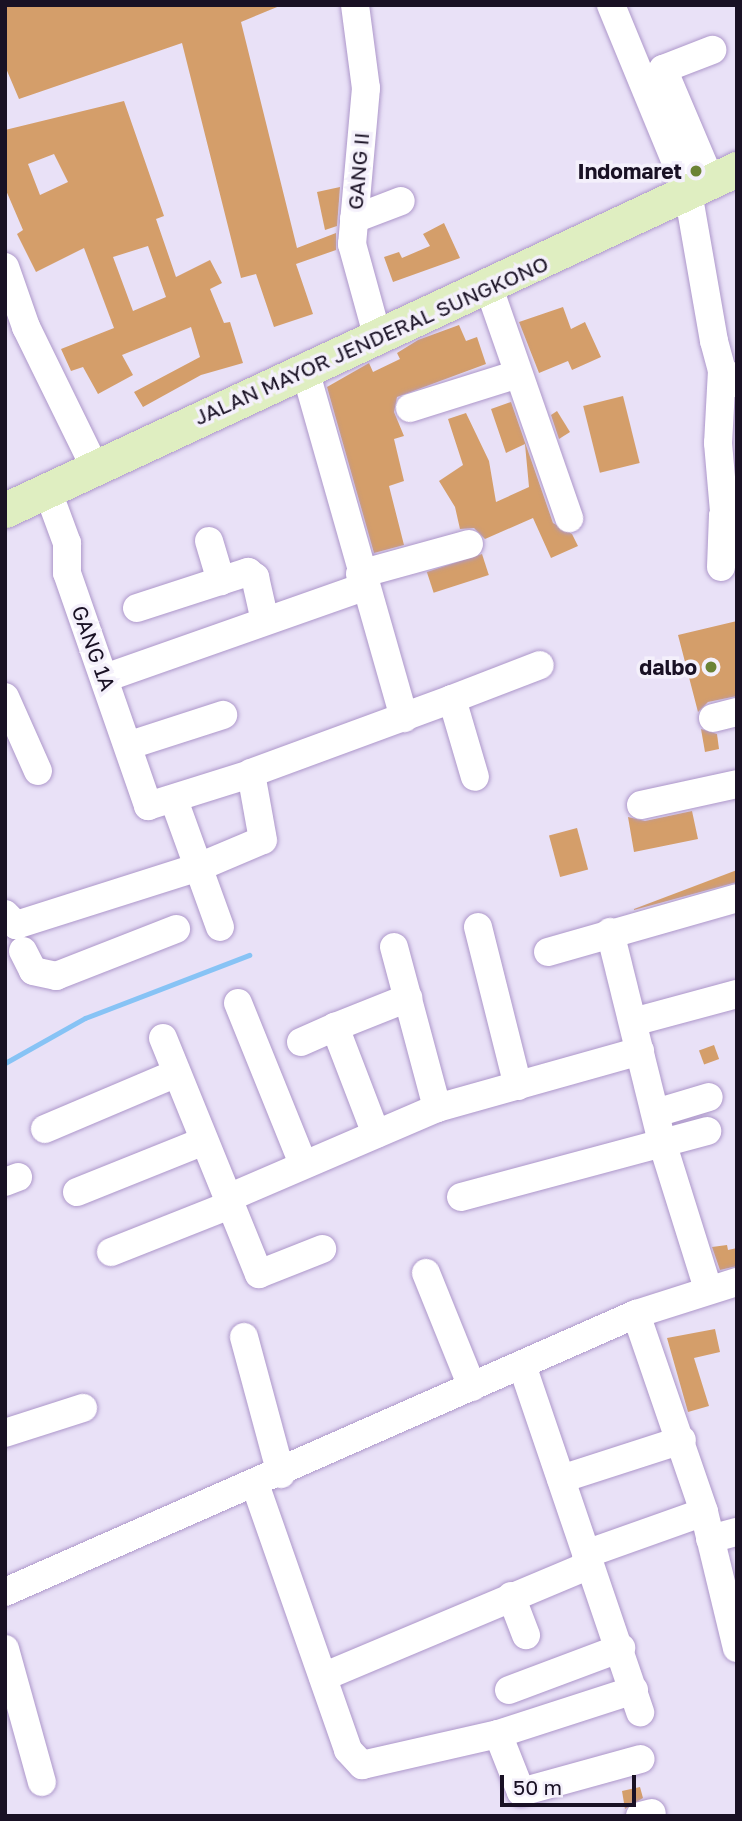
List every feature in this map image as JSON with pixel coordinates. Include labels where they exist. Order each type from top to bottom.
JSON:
[{"type":"main road","name":"JALAN MAYOR JENDERAL SUNGKONO","points":[[5,510],[94,466],[712,181]]},
{"type":"street","points":[[611,5],[712,181]]},
{"type":"street","name":"GANG II","points":[[363,10],[366,88],[354,219],[355,267],[377,335]]},
{"type":"street","points":[[712,50],[663,69],[712,181],[729,376],[718,443],[731,503],[721,567]]},
{"type":"street","points":[[354,219],[401,201]]},
{"type":"street","points":[[5,267],[15,332],[94,466]]},
{"type":"street","points":[[488,285],[569,519]]},
{"type":"street","points":[[305,370],[362,580],[404,718]]},
{"type":"street","points":[[410,408],[518,374]]},
{"type":"street","name":"GANG 1A","points":[[47,489],[67,543],[66,573],[130,745],[200,867],[220,927]]},
{"type":"street","points":[[209,541],[221,581]]},
{"type":"street","points":[[105,678],[265,621],[362,580],[469,544]]},
{"type":"street","points":[[137,608],[221,581],[253,575],[265,621]]},
{"type":"street","points":[[161,803],[404,718],[540,665]]},
{"type":"street","points":[[5,697],[38,771]]},
{"type":"street","points":[[452,699],[475,777]]},
{"type":"street","points":[[130,745],[223,715]]},
{"type":"street","points":[[176,929],[56,976],[33,971],[12,937],[200,867],[265,838],[250,774]]},
{"type":"street","points":[[640,805],[737,784]]},
{"type":"street","points":[[548,952],[610,932],[737,898]]},
{"type":"street","points":[[478,927],[518,1086]]},
{"type":"street","points":[[610,932],[662,1142],[708,1289]]},
{"type":"street","points":[[394,947],[437,1108]]},
{"type":"street","points":[[633,1022],[737,995]]},
{"type":"street","points":[[301,1042],[408,998]]},
{"type":"street","points":[[238,1003],[303,1164]]},
{"type":"street","points":[[335,1027],[376,1134]]},
{"type":"street","points":[[163,1038],[259,1274],[323,1249]]},
{"type":"street","points":[[111,1252],[229,1202],[303,1164],[437,1108],[640,1051]]},
{"type":"street","points":[[45,1129],[177,1073]]},
{"type":"street","points":[[656,1112],[709,1097]]},
{"type":"street","points":[[461,1197],[707,1131]]},
{"type":"street","points":[[76,1192],[204,1141]]},
{"type":"street","points":[[426,1273],[472,1387]]},
{"type":"street","points":[[5,1592],[281,1474],[636,1314],[737,1282]]},
{"type":"street","points":[[636,1314],[717,1528],[737,1648]]},
{"type":"street","points":[[244,1337],[281,1474]]},
{"type":"street","points":[[255,1485],[348,1750],[362,1765],[637,1701],[522,1365]]},
{"type":"street","points":[[5,1433],[83,1408]]},
{"type":"street","points":[[561,1479],[682,1440]]},
{"type":"street","points":[[323,1677],[511,1596],[587,1560],[717,1528]]},
{"type":"street","points":[[511,1596],[526,1634]]},
{"type":"street","points":[[509,1690],[621,1648]]},
{"type":"street","points":[[5,1649],[42,1782]]},
{"type":"street","points":[[498,1734],[523,1804],[641,1759]]},
{"type":"building","points":[[12,5],[282,5],[241,22],[297,248],[336,233],[336,250],[296,264],[313,314],[274,327],[256,274],[241,278],[182,43],[19,99],[5,66],[5,8]]},
{"type":"building","points":[[124,101],[164,216],[156,219],[176,277],[210,260],[222,283],[210,289],[224,323],[230,322],[243,363],[201,375],[143,407],[134,392],[200,357],[191,327],[122,355],[133,375],[98,394],[83,367],[71,371],[61,349],[114,328],[84,248],[36,272],[17,234],[23,230],[5,188],[5,130]],"holes":[[[54,154],[68,182],[40,195],[28,164]],[[148,246],[166,297],[133,311],[113,257]]]},
{"type":"building","points":[[340,187],[337,226],[325,230],[317,192]]},
{"type":"building","points":[[444,223],[460,258],[393,282],[384,257],[399,252],[402,258],[430,246],[423,234]]},
{"type":"building","points":[[563,307],[571,329],[585,322],[601,357],[572,370],[568,361],[539,373],[519,322]]},
{"type":"building","points":[[459,325],[466,341],[477,337],[486,364],[397,397],[394,412],[404,436],[394,439],[404,481],[389,486],[404,545],[374,553],[327,387],[369,363],[373,372],[400,359],[397,353],[418,340]]},
{"type":"building","points":[[623,396],[640,463],[600,473],[583,406]]},
{"type":"building","points":[[511,402],[553,523],[572,534],[578,546],[551,558],[533,518],[485,539],[474,528],[460,529],[455,507],[439,481],[463,465],[448,419],[466,413],[489,461],[496,502],[529,487],[525,444],[506,453],[491,409]]},
{"type":"building","points":[[557,411],[570,432],[559,439],[551,415]]},
{"type":"building","points":[[482,554],[489,575],[434,593],[427,572]]},
{"type":"building","name":"dalbo","points":[[737,621],[737,696],[708,702],[698,712],[678,635]]},
{"type":"building","points":[[701,729],[717,734],[719,749],[705,752]]},
{"type":"building","points":[[692,811],[698,839],[634,852],[628,817],[645,821]]},
{"type":"building","points":[[577,828],[588,870],[560,877],[549,836]]},
{"type":"building","points":[[737,870],[737,882],[634,910],[634,909]]},
{"type":"building","points":[[714,1045],[719,1059],[704,1065],[699,1050]]},
{"type":"building","points":[[727,1245],[728,1250],[737,1248],[737,1266],[720,1270],[712,1247]]},
{"type":"building","points":[[715,1329],[720,1352],[694,1358],[709,1406],[688,1412],[667,1338]]},
{"type":"building","points":[[640,1787],[643,1798],[625,1809],[622,1791]]},
{"type":"waterway","points":[[5,1063],[85,1018],[249,955]]},
{"type":"place","name":"Indomaret","points":[[696,171]]},
{"type":"place","name":"dalbo","points":[[711,667]]}]
